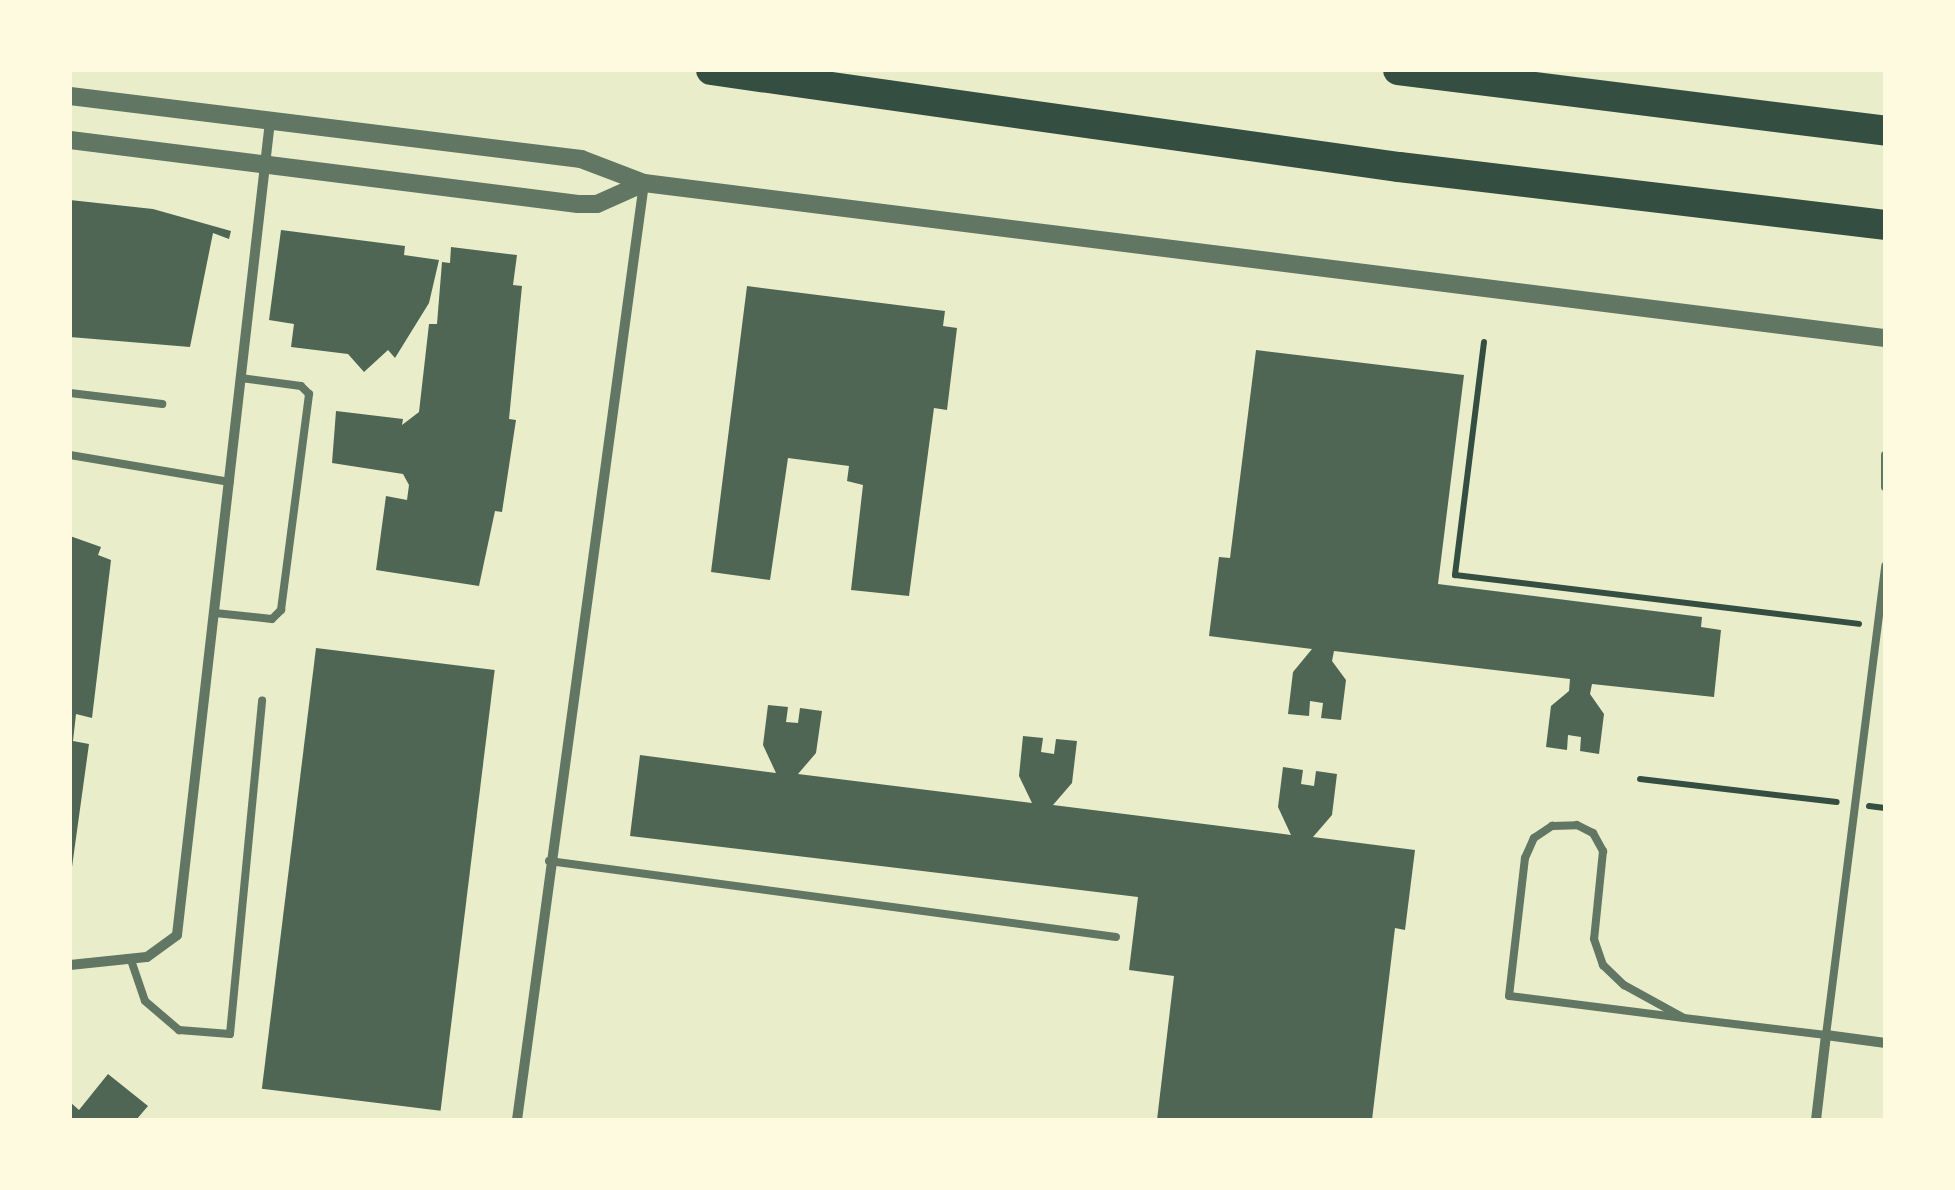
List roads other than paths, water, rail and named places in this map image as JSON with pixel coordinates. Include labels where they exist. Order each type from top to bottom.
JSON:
[{"type":"highway","points":[[711,70],[1399,167],[1885,225]]},
{"type":"highway","points":[[1398,70],[1885,131]]},
{"type":"street","points":[[70,96],[582,159],[644,184],[1885,338]]},
{"type":"street","points":[[70,966],[131,960],[166,948],[177,935],[270,121]]},
{"type":"street","points":[[70,140],[578,204],[597,204],[644,184]]},
{"type":"street","points":[[518,1120],[549,861],[644,184]]},
{"type":"street","points":[[1816,1120],[1826,1035],[1885,1043]]},
{"type":"lane","points":[[215,613],[272,620],[280,610],[309,394],[302,386],[242,378]]},
{"type":"lane","points":[[70,393],[162,404]]},
{"type":"lane","points":[[70,455],[230,482]]},
{"type":"lane","points":[[1884,483],[1885,455]]},
{"type":"lane","points":[[1684,1018],[1624,985],[1603,964],[1594,939],[1602,850],[1594,834],[1578,825],[1552,826],[1534,838],[1525,858],[1510,996],[1684,1018],[1826,1035],[1885,566]]},
{"type":"lane","points":[[131,960],[144,1001],[178,1030],[230,1034],[262,701]]},
{"type":"lane","points":[[549,861],[1116,937]]}]
